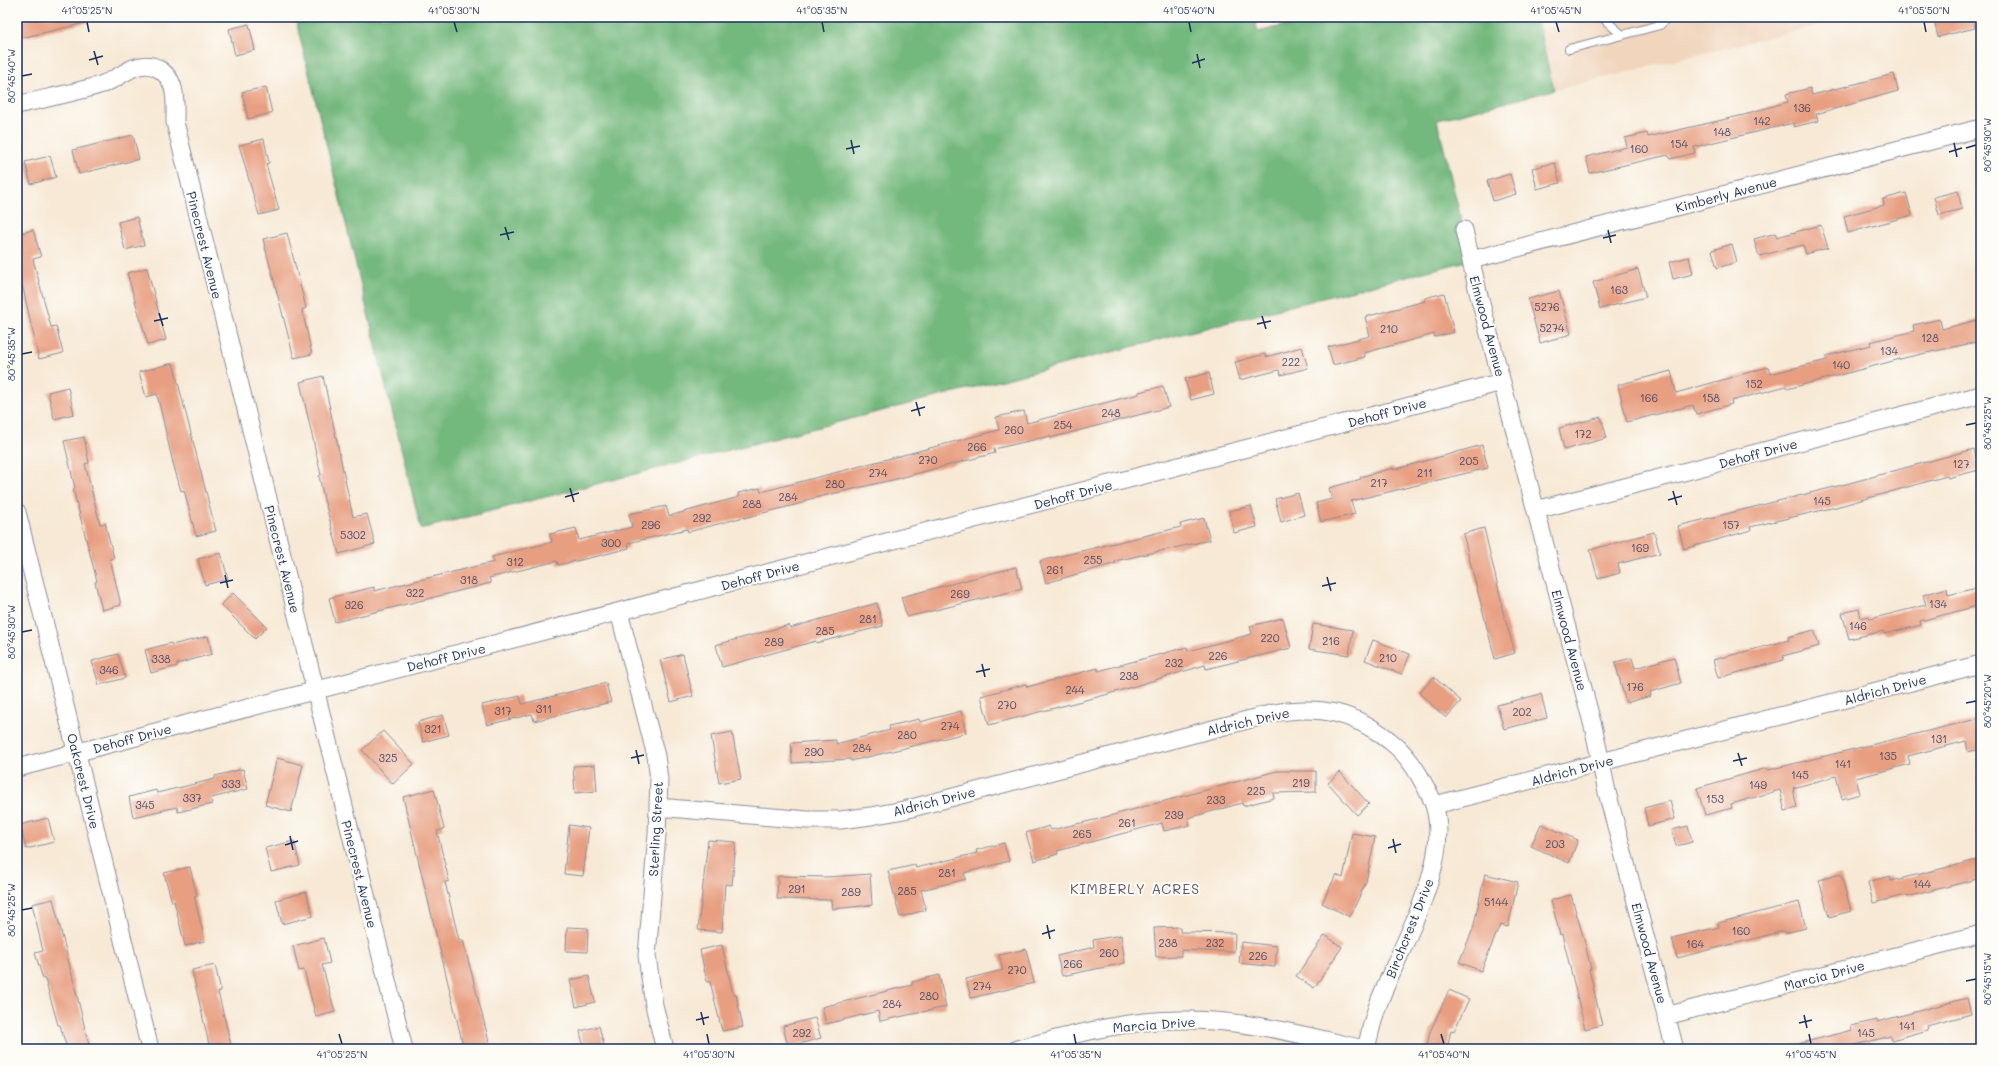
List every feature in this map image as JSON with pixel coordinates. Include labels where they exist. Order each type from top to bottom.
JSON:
[{"type":"street","name":"Pinecrest Avenue","points":[[17,105],[103,84],[134,68],[145,65],[154,67],[164,72],[172,81],[174,89],[174,122],[404,1049]]},
{"type":"street","name":"Kimberly Avenue","points":[[1471,260],[1981,128]]},
{"type":"street","name":"Elmwood Avenue","points":[[1464,230],[1675,1049]]},
{"type":"street","name":"Dehoff Drive","points":[[17,768],[1502,382]]},
{"type":"street","name":"Dehoff Drive","points":[[1536,510],[1981,395]]},
{"type":"street","name":"Oakcrest Drive","points":[[17,512],[150,1049]]},
{"type":"street","name":"Sterling Street","points":[[619,612],[656,756],[659,779],[647,956],[654,1005],[665,1049]]},
{"type":"street","name":"Aldrich Drive","points":[[658,806],[807,820],[840,820],[871,816],[904,810],[1274,713],[1304,709],[1340,713],[1376,729],[1399,748],[1415,767],[1435,805],[1981,664]]},
{"type":"street","name":"Birchcrest Drive","points":[[1365,1049],[1379,1002],[1435,863],[1438,835],[1435,805]]},
{"type":"street","name":"Marcia Drive","points":[[1666,1016],[1981,934]]},
{"type":"street","name":"Marcia Drive","points":[[1017,1049],[1082,1032],[1131,1023],[1181,1020],[1238,1023],[1281,1030],[1365,1049]]},
{"type":"lane","points":[[1602,17],[1622,35]]},
{"type":"lane","points":[[1569,49],[1660,25],[1667,17]]},
{"type":"shaded area","points":[[1536,17],[1852,17],[1554,90]]},
{"type":"green space","points":[[295,17],[1254,17],[1258,32],[1319,17],[1536,17],[1554,90],[1437,120],[1471,260],[421,529]]},
{"type":"building","points":[[36,17],[89,17],[89,22],[17,39],[17,21]]},
{"type":"building","points":[[1948,17],[1973,17],[1975,28],[1938,37],[1934,21]]},
{"type":"building","points":[[249,24],[255,50],[235,55],[229,29]]},
{"type":"building","points":[[1894,74],[1898,91],[1816,114],[1818,121],[1794,127],[1793,123],[1694,147],[1695,153],[1670,159],[1668,155],[1590,173],[1586,157],[1627,147],[1625,138],[1647,133],[1648,137],[1748,114],[1788,102],[1786,94],[1810,88],[1812,95]]},
{"type":"building","points":[[266,87],[272,113],[248,119],[242,92]]},
{"type":"building","points":[[133,135],[139,159],[79,174],[73,150]]},
{"type":"building","points":[[264,139],[269,163],[266,164],[279,210],[259,215],[239,145]]},
{"type":"building","points":[[50,156],[56,177],[31,184],[25,162]]},
{"type":"building","points":[[1555,163],[1560,183],[1537,189],[1532,168]]},
{"type":"building","points":[[1510,174],[1516,194],[1493,201],[1487,181]]},
{"type":"building","points":[[1958,191],[1962,209],[1939,215],[1934,197]]},
{"type":"building","points":[[1906,193],[1912,215],[1848,233],[1844,216],[1884,205],[1883,199]]},
{"type":"building","points":[[137,217],[144,245],[125,250],[118,222]]},
{"type":"building","points":[[1821,225],[1828,248],[1806,254],[1803,245],[1759,256],[1754,239],[1776,233],[1777,237]]},
{"type":"building","points":[[33,230],[41,257],[33,259],[51,327],[56,326],[63,353],[39,359],[17,262],[17,234]]},
{"type":"building","points":[[287,233],[306,308],[302,310],[312,354],[294,358],[263,239]]},
{"type":"building","points":[[1732,244],[1737,262],[1717,268],[1712,250]]},
{"type":"building","points":[[1689,257],[1693,274],[1673,279],[1669,262]]},
{"type":"building","points":[[147,268],[166,340],[148,345],[127,273]]},
{"type":"building","points":[[1638,269],[1646,297],[1600,309],[1593,282]]},
{"type":"building","points":[[1559,291],[1571,334],[1540,343],[1528,299]]},
{"type":"building","points":[[1444,293],[1454,332],[1435,337],[1434,334],[1364,353],[1365,357],[1333,365],[1328,347],[1370,336],[1365,317],[1425,301],[1425,298]]},
{"type":"building","points":[[1940,319],[1942,329],[1981,319],[1981,341],[1908,357],[1787,389],[1786,386],[1731,401],[1732,404],[1696,414],[1693,405],[1627,422],[1618,385],[1671,371],[1676,393],[1768,367],[1770,374],[1827,360],[1826,356],[1871,345],[1870,342],[1914,331],[1913,325]]},
{"type":"building","points":[[1302,347],[1308,368],[1281,375],[1279,370],[1240,380],[1235,362],[1265,354],[1266,357]]},
{"type":"building","points":[[173,363],[216,531],[196,536],[184,490],[181,491],[173,463],[157,394],[146,397],[139,372]]},
{"type":"building","points":[[1209,373],[1214,394],[1191,400],[1185,379]]},
{"type":"building","points":[[323,376],[353,517],[367,514],[375,544],[339,554],[324,499],[319,476],[321,475],[300,382]]},
{"type":"building","points":[[1163,386],[1169,407],[1050,438],[1050,436],[994,449],[995,453],[896,479],[806,500],[806,502],[744,518],[688,532],[687,529],[628,543],[629,548],[598,556],[558,565],[557,561],[489,578],[491,583],[335,622],[329,598],[374,587],[374,591],[494,562],[492,557],[552,542],[550,534],[576,528],[579,540],[632,527],[629,514],[666,506],[669,516],[739,497],[738,493],[760,488],[761,492],[999,430],[996,417],[1024,411],[1027,423],[1139,394],[1139,392]]},
{"type":"building","points":[[68,387],[74,414],[54,419],[48,392]]},
{"type":"building","points":[[1601,417],[1607,438],[1564,450],[1559,428]]},
{"type":"building","points":[[84,437],[89,463],[85,464],[100,524],[105,523],[114,558],[110,559],[121,605],[102,610],[95,582],[97,581],[73,489],[75,488],[64,441]]},
{"type":"building","points":[[1482,445],[1488,468],[1351,501],[1355,514],[1321,522],[1316,503],[1332,499],[1329,488],[1361,479],[1360,477],[1393,468],[1393,470]]},
{"type":"building","points":[[1974,449],[1979,470],[1948,478],[1947,476],[1836,507],[1750,527],[1751,530],[1684,549],[1678,526],[1846,484]]},
{"type":"building","points":[[1298,493],[1304,515],[1281,522],[1275,499]]},
{"type":"building","points":[[1251,506],[1257,527],[1234,533],[1229,511]]},
{"type":"building","points":[[1204,518],[1210,540],[1115,561],[1116,563],[1046,583],[1040,561],[1181,527],[1180,524]]},
{"type":"building","points":[[1484,528],[1501,605],[1515,653],[1495,659],[1463,534]]},
{"type":"building","points":[[1654,532],[1660,553],[1618,564],[1620,573],[1598,579],[1590,550]]},
{"type":"building","points":[[221,553],[228,579],[205,585],[198,559]]},
{"type":"building","points":[[1016,567],[1022,589],[907,617],[901,597]]},
{"type":"building","points":[[1981,587],[1981,605],[1920,621],[1921,625],[1884,634],[1883,631],[1849,639],[1842,613],[1859,609],[1861,618],[1869,616],[1870,619],[1926,605],[1923,595],[1947,588],[1948,595]]},
{"type":"building","points":[[233,593],[267,627],[255,639],[221,605]]},
{"type":"building","points":[[877,603],[883,626],[816,643],[816,641],[722,667],[716,645],[789,625],[790,628]]},
{"type":"building","points":[[1283,618],[1291,648],[1206,669],[1205,665],[1105,695],[989,725],[981,696],[1026,684],[1027,687],[1098,668],[1098,671],[1187,647],[1188,651],[1252,634],[1250,626]]},
{"type":"building","points":[[1313,624],[1353,630],[1349,655],[1309,649]]},
{"type":"building","points":[[1814,630],[1819,646],[1783,656],[1784,660],[1718,678],[1713,660],[1789,640],[1788,637]]},
{"type":"building","points":[[208,636],[212,654],[151,673],[145,650]]},
{"type":"building","points":[[1373,640],[1410,654],[1402,674],[1365,660]]},
{"type":"building","points":[[118,654],[125,678],[99,685],[92,661]]},
{"type":"building","points":[[683,654],[693,696],[671,702],[660,660]]},
{"type":"building","points":[[1674,657],[1681,683],[1650,692],[1651,696],[1626,703],[1615,662],[1632,658],[1635,668]]},
{"type":"building","points":[[1434,677],[1461,701],[1446,718],[1419,693]]},
{"type":"building","points":[[606,683],[611,702],[534,721],[532,714],[487,725],[482,705],[520,696],[522,704]]},
{"type":"building","points":[[1541,694],[1547,718],[1504,729],[1497,705]]},
{"type":"building","points":[[961,711],[966,733],[851,761],[850,759],[792,763],[791,743],[836,740],[836,744],[890,730],[889,726],[919,719],[920,722]]},
{"type":"building","points":[[443,715],[449,735],[423,742],[418,722]]},
{"type":"building","points":[[1981,718],[1981,749],[1968,752],[1966,741],[1908,756],[1910,764],[1856,778],[1860,794],[1842,799],[1836,776],[1793,788],[1797,808],[1785,811],[1780,790],[1731,804],[1732,808],[1705,815],[1697,788],[1767,768],[1768,770]]},
{"type":"building","points":[[383,731],[414,764],[393,784],[362,750]]},
{"type":"building","points":[[732,732],[741,779],[719,783],[711,736]]},
{"type":"building","points":[[277,758],[303,765],[291,812],[265,805]]},
{"type":"building","points":[[595,765],[597,791],[575,793],[573,766]]},
{"type":"building","points":[[243,769],[248,789],[211,798],[212,804],[178,812],[177,807],[133,817],[129,797],[156,790],[157,793],[215,779],[215,776]]},
{"type":"building","points":[[1277,771],[1316,771],[1316,792],[1273,793],[1274,798],[1243,806],[1242,803],[1188,818],[1190,825],[1164,831],[1162,823],[1057,851],[1058,854],[1034,861],[1026,833],[1049,826],[1051,830],[1094,820]]},
{"type":"building","points":[[1340,772],[1369,804],[1357,815],[1328,783]]},
{"type":"building","points":[[434,789],[444,829],[437,831],[449,881],[445,882],[459,940],[463,940],[491,1049],[464,1049],[403,797]]},
{"type":"building","points":[[1670,801],[1675,819],[1648,826],[1644,808]]},
{"type":"building","points":[[48,818],[54,842],[26,849],[20,825]]},
{"type":"building","points":[[1541,824],[1578,840],[1569,863],[1531,846]]},
{"type":"building","points":[[569,825],[589,828],[583,876],[564,874]]},
{"type":"building","points":[[1688,826],[1692,842],[1676,846],[1672,830]]},
{"type":"building","points":[[1352,833],[1375,837],[1366,882],[1350,917],[1322,903],[1336,875],[1343,878]]},
{"type":"building","points":[[708,840],[736,842],[732,885],[725,884],[722,932],[698,930]]},
{"type":"building","points":[[294,841],[300,865],[271,872],[265,848]]},
{"type":"building","points":[[1004,843],[1009,861],[964,873],[966,879],[921,890],[926,910],[900,917],[888,871],[915,865],[916,868],[977,853],[976,850]]},
{"type":"building","points":[[1981,859],[1981,878],[1907,897],[1906,895],[1873,903],[1868,882],[1890,876],[1891,881]]},
{"type":"building","points":[[190,867],[197,896],[194,896],[205,941],[185,946],[174,901],[172,902],[164,873]]},
{"type":"building","points":[[870,874],[872,905],[832,909],[831,900],[777,899],[778,876],[827,877]]},
{"type":"building","points":[[1485,874],[1518,882],[1508,927],[1500,925],[1481,971],[1459,962],[1473,929]]},
{"type":"building","points":[[1841,874],[1851,911],[1829,917],[1819,880]]},
{"type":"building","points":[[306,892],[313,916],[282,924],[276,900]]},
{"type":"building","points":[[1571,895],[1585,943],[1591,969],[1589,969],[1602,1025],[1585,1029],[1562,934],[1560,935],[1551,900]]},
{"type":"building","points":[[53,899],[90,1049],[67,1049],[60,1025],[58,1025],[45,979],[43,979],[35,953],[43,951],[32,904]]},
{"type":"building","points":[[1799,902],[1806,928],[1785,933],[1784,931],[1677,958],[1672,938],[1719,927],[1718,923]]},
{"type":"building","points":[[567,927],[588,928],[587,952],[566,951]]},
{"type":"building","points":[[1180,927],[1180,932],[1235,933],[1234,952],[1181,950],[1181,956],[1156,957],[1154,928]]},
{"type":"building","points":[[1121,935],[1125,963],[1062,976],[1057,956],[1094,947],[1093,940]]},
{"type":"building","points":[[1325,935],[1342,947],[1314,988],[1296,976]]},
{"type":"building","points":[[324,938],[330,963],[322,965],[335,1012],[316,1017],[304,970],[299,971],[293,946]]},
{"type":"building","points":[[1241,942],[1277,946],[1275,967],[1239,963]]},
{"type":"building","points":[[722,945],[733,994],[736,994],[743,1027],[722,1031],[710,981],[707,982],[700,950]]},
{"type":"building","points":[[1026,949],[1034,983],[971,998],[966,979],[1003,970],[999,955]]},
{"type":"building","points":[[215,965],[221,991],[218,992],[232,1049],[210,1049],[192,970]]},
{"type":"building","points":[[939,975],[946,1007],[880,1021],[878,1011],[826,1024],[822,1007],[912,985],[912,982]]},
{"type":"building","points":[[589,976],[595,1002],[576,1007],[570,980]]},
{"type":"building","points":[[1449,990],[1469,999],[1454,1031],[1451,1030],[1447,1049],[1426,1049],[1430,1032]]},
{"type":"building","points":[[1967,998],[1971,1014],[1927,1026],[1928,1030],[1892,1040],[1891,1036],[1839,1049],[1794,1049],[1794,1045],[1852,1030],[1851,1026],[1877,1020],[1877,1022]]},
{"type":"building","points":[[815,1018],[821,1038],[788,1047],[783,1026]]},
{"type":"building","points":[[599,1026],[605,1049],[584,1049],[580,1031]]},
{"type":"district","name":"KIMBERLY ACRES","points":[[1135,888]]}]
